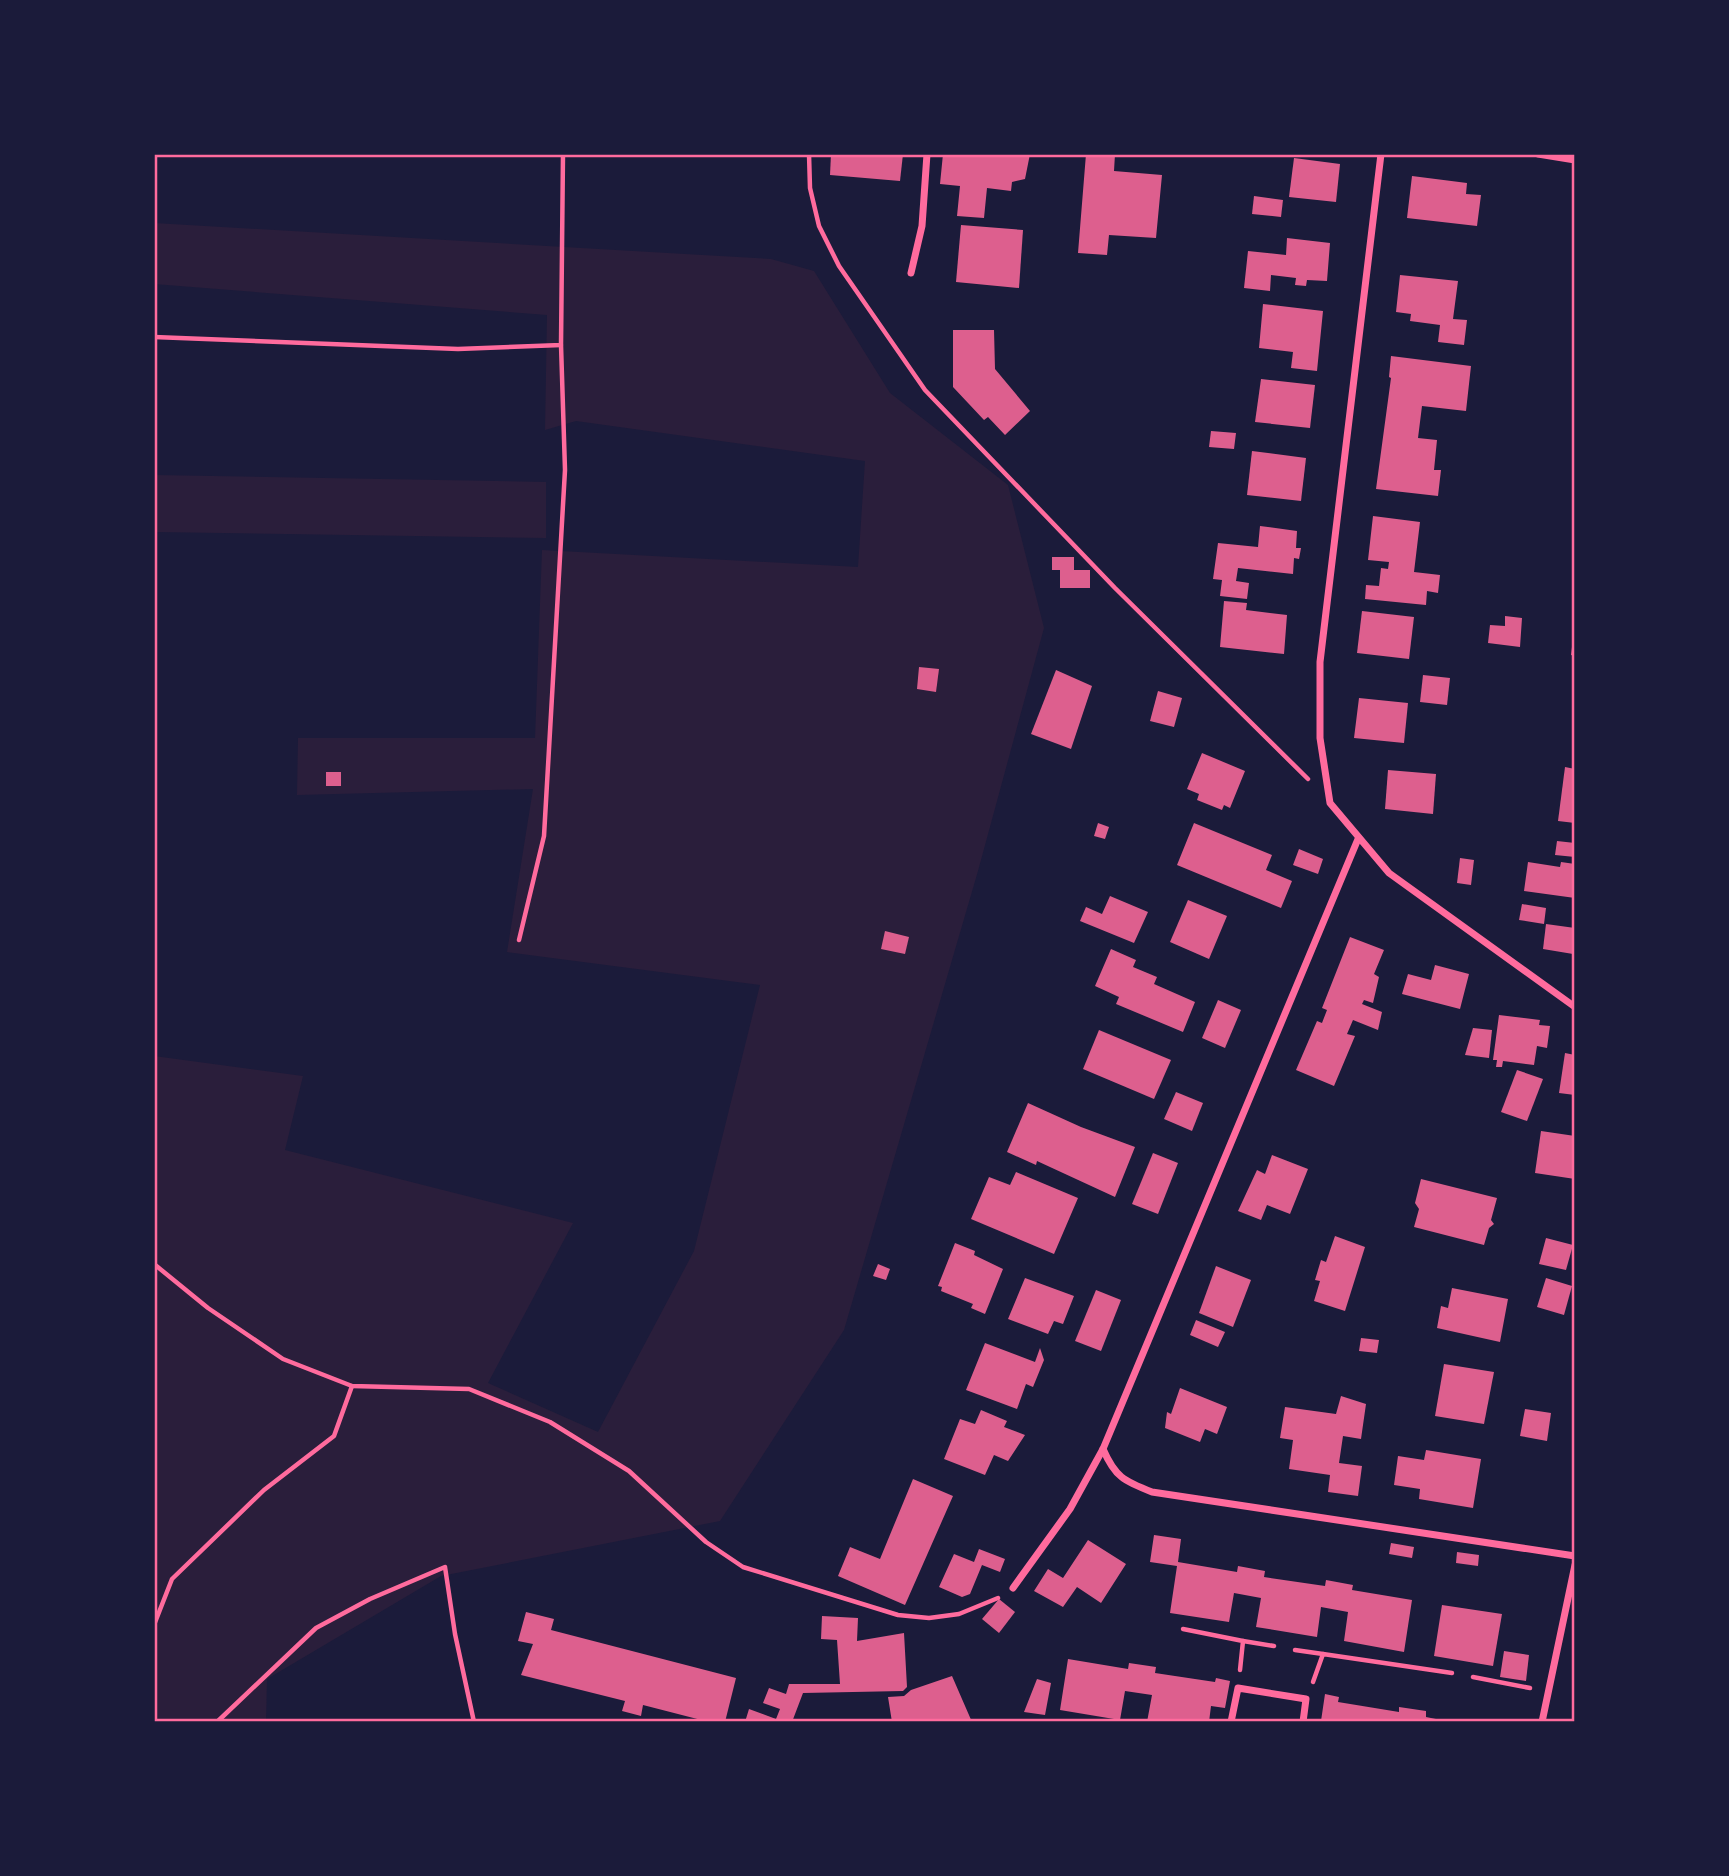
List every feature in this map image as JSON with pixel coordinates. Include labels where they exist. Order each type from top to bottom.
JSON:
[{"type":"street","points":[[911,272],[922,226],[928,154]]},
{"type":"street","points":[[1381,154],[1320,662],[1320,738],[1330,803],[1357,839],[1389,873],[1575,1007]]},
{"type":"street","points":[[1538,154],[1575,160]]},
{"type":"street","points":[[1013,1588],[1070,1509],[1103,1449],[1357,839]]},
{"type":"street","points":[[1103,1449],[1112,1469],[1125,1482],[1152,1492],[1575,1556]]},
{"type":"street","points":[[1542,1722],[1575,1565]]},
{"type":"street","points":[[1231,1722],[1238,1688],[1306,1699],[1303,1722]]},
{"type":"path","points":[[519,940],[544,836],[565,470],[561,345],[563,154]]},
{"type":"path","points":[[809,154],[810,188],[819,226],[839,265],[925,390],[1115,587],[1273,742],[1330,803]]},
{"type":"path","points":[[154,337],[458,349],[561,345]]},
{"type":"path","points":[[154,1264],[208,1308],[283,1359],[352,1386],[469,1389],[550,1422],[629,1471],[706,1542],[743,1567],[898,1615],[929,1618],[959,1614],[988,1604],[1013,1588]]},
{"type":"path","points":[[154,1625],[173,1579],[264,1490],[334,1436],[352,1386]]},
{"type":"path","points":[[217,1722],[316,1628],[370,1598],[445,1567],[455,1634],[474,1722]]},
{"type":"path","points":[[1183,1629],[1274,1646]]},
{"type":"path","points":[[1238,1688],[1244,1641]]},
{"type":"path","points":[[1295,1650],[1452,1673]]},
{"type":"path","points":[[1306,1699],[1323,1654]]},
{"type":"path","points":[[1473,1677],[1548,1691]]},
{"type":"shaded area","points":[[154,223],[771,259],[814,271],[890,393],[1008,485],[1044,628],[978,871],[844,1330],[720,1521],[441,1576],[267,1679],[266,1722],[154,1722],[154,1056],[303,1076],[285,1150],[573,1223],[488,1383],[598,1432],[694,1251],[760,985],[507,952],[533,789],[297,795],[298,738],[535,738],[542,550],[858,567],[865,461],[576,421],[545,430],[547,315],[154,284]]},
{"type":"shaded area","points":[[154,475],[546,482],[546,538],[154,532]]},
{"type":"building","points":[[831,154],[903,154],[900,181],[830,175]]},
{"type":"building","points":[[943,154],[1030,154],[1025,179],[1012,182],[1011,191],[987,188],[984,218],[957,216],[960,186],[940,184]]},
{"type":"building","points":[[1086,154],[1115,154],[1114,171],[1162,175],[1156,238],[1109,235],[1107,255],[1078,253]]},
{"type":"building","points":[[1294,158],[1340,164],[1336,202],[1289,197]]},
{"type":"building","points":[[1412,176],[1467,183],[1466,194],[1481,195],[1477,226],[1407,218]]},
{"type":"building","points":[[1254,196],[1283,200],[1281,217],[1252,214]]},
{"type":"building","points":[[961,225],[1023,230],[1019,288],[956,282]]},
{"type":"building","points":[[1287,238],[1330,243],[1327,281],[1307,280],[1306,286],[1295,285],[1296,278],[1271,275],[1270,291],[1244,288],[1248,251],[1286,255]]},
{"type":"building","points":[[1400,275],[1458,281],[1453,319],[1467,320],[1464,345],[1438,342],[1440,325],[1410,321],[1411,314],[1396,312]]},
{"type":"building","points":[[1263,304],[1323,311],[1317,371],[1291,368],[1293,352],[1259,348]]},
{"type":"building","points":[[953,330],[994,330],[995,369],[1030,411],[1005,435],[988,417],[984,420],[953,387]]},
{"type":"building","points":[[1391,356],[1471,366],[1466,411],[1422,406],[1418,438],[1437,440],[1434,470],[1441,470],[1438,496],[1376,489],[1391,378]]},
{"type":"building","points":[[1261,379],[1315,385],[1310,428],[1255,422]]},
{"type":"building","points":[[1211,431],[1236,433],[1234,449],[1209,447]]},
{"type":"building","points":[[1252,451],[1306,458],[1301,501],[1247,495]]},
{"type":"building","points":[[1373,516],[1420,522],[1414,572],[1440,575],[1438,593],[1427,591],[1426,605],[1365,599],[1366,585],[1379,586],[1381,568],[1388,569],[1389,562],[1368,560]]},
{"type":"building","points":[[1260,526],[1297,531],[1296,548],[1301,548],[1299,559],[1294,558],[1293,574],[1238,568],[1236,581],[1249,583],[1247,599],[1220,596],[1222,580],[1213,579],[1218,543],[1258,547]]},
{"type":"building","points":[[1052,557],[1074,557],[1074,570],[1090,570],[1090,588],[1060,588],[1060,570],[1052,570]]},
{"type":"building","points":[[1224,601],[1247,603],[1246,610],[1287,615],[1284,654],[1220,647]]},
{"type":"building","points":[[1362,611],[1414,617],[1409,659],[1357,653]]},
{"type":"building","points":[[1505,616],[1522,618],[1520,647],[1488,643],[1490,625],[1505,626]]},
{"type":"building","points":[[1575,639],[1575,656],[1571,655]]},
{"type":"building","points":[[919,667],[939,669],[936,692],[917,689]]},
{"type":"building","points":[[1056,670],[1092,686],[1071,749],[1031,734]]},
{"type":"building","points":[[1423,675],[1450,678],[1447,705],[1420,702]]},
{"type":"building","points":[[1158,691],[1182,698],[1174,727],[1150,721]]},
{"type":"building","points":[[1359,698],[1408,703],[1404,743],[1354,738]]},
{"type":"building","points":[[1202,753],[1245,771],[1230,808],[1224,805],[1222,810],[1197,800],[1199,794],[1187,789]]},
{"type":"building","points":[[1565,767],[1575,769],[1575,823],[1558,821]]},
{"type":"building","points":[[1388,770],[1436,774],[1433,814],[1385,809]]},
{"type":"building","points":[[326,772],[341,772],[341,786],[326,786]]},
{"type":"building","points":[[1098,823],[1109,827],[1105,839],[1094,836]]},
{"type":"building","points":[[1194,823],[1272,855],[1266,870],[1292,881],[1281,908],[1177,865]]},
{"type":"building","points":[[1557,841],[1575,843],[1575,857],[1555,855]]},
{"type":"building","points":[[1299,849],[1323,859],[1318,874],[1293,865]]},
{"type":"building","points":[[1460,858],[1474,860],[1471,885],[1457,883]]},
{"type":"building","points":[[1528,862],[1560,867],[1561,862],[1575,864],[1575,898],[1524,891]]},
{"type":"building","points":[[1110,896],[1148,912],[1134,943],[1080,921],[1086,907],[1102,914]]},
{"type":"building","points":[[1188,900],[1227,916],[1209,959],[1170,942]]},
{"type":"building","points":[[1522,904],[1546,908],[1544,924],[1519,920]]},
{"type":"building","points":[[1546,924],[1575,928],[1573,954],[1543,949]]},
{"type":"building","points":[[885,931],[909,937],[905,954],[881,949]]},
{"type":"building","points":[[1350,937],[1384,950],[1374,974],[1379,977],[1373,1003],[1364,1000],[1362,1004],[1382,1012],[1378,1030],[1353,1020],[1347,1034],[1355,1036],[1334,1086],[1296,1070],[1317,1021],[1322,1023],[1327,1010],[1322,1008]]},
{"type":"building","points":[[1111,949],[1136,960],[1133,967],[1157,977],[1154,984],[1195,1002],[1183,1032],[1116,1004],[1119,997],[1095,986]]},
{"type":"building","points":[[1435,965],[1469,974],[1460,1009],[1402,994],[1408,974],[1431,980]]},
{"type":"building","points":[[1218,1000],[1241,1010],[1225,1048],[1202,1038]]},
{"type":"building","points":[[1499,1015],[1540,1020],[1539,1025],[1550,1026],[1547,1048],[1537,1046],[1534,1065],[1503,1061],[1502,1067],[1496,1067],[1497,1060],[1493,1060]]},
{"type":"building","points":[[1473,1028],[1492,1030],[1489,1058],[1465,1055]]},
{"type":"building","points":[[1099,1030],[1171,1060],[1154,1099],[1083,1069]]},
{"type":"building","points":[[1565,1053],[1575,1055],[1575,1095],[1559,1093]]},
{"type":"building","points":[[1517,1070],[1543,1079],[1527,1121],[1501,1112]]},
{"type":"building","points":[[1176,1092],[1203,1103],[1192,1131],[1164,1119]]},
{"type":"building","points":[[1028,1103],[1135,1147],[1115,1197],[1037,1161],[1036,1165],[1007,1152]]},
{"type":"building","points":[[1541,1131],[1575,1136],[1575,1179],[1535,1173]]},
{"type":"building","points":[[1153,1153],[1178,1163],[1158,1214],[1132,1204]]},
{"type":"building","points":[[1272,1155],[1308,1169],[1290,1214],[1267,1205],[1261,1220],[1238,1211],[1257,1170],[1265,1174]]},
{"type":"building","points":[[1016,1172],[1078,1198],[1054,1254],[971,1219],[989,1177],[1010,1185]]},
{"type":"building","points":[[1421,1179],[1497,1198],[1491,1220],[1494,1224],[1489,1228],[1484,1245],[1414,1227],[1419,1209],[1415,1203]]},
{"type":"building","points":[[1335,1236],[1365,1247],[1345,1311],[1314,1301],[1320,1281],[1315,1280],[1321,1260],[1326,1262]]},
{"type":"building","points":[[1546,1238],[1573,1245],[1566,1270],[1539,1264]]},
{"type":"building","points":[[955,1243],[975,1251],[974,1255],[1003,1269],[985,1314],[971,1308],[973,1304],[941,1291],[942,1287],[938,1286]]},
{"type":"building","points":[[878,1264],[890,1269],[886,1280],[873,1276]]},
{"type":"building","points":[[1216,1266],[1251,1280],[1233,1327],[1199,1313]]},
{"type":"building","points":[[1025,1278],[1074,1296],[1063,1324],[1054,1321],[1048,1334],[1008,1319]]},
{"type":"building","points":[[1546,1278],[1572,1286],[1564,1315],[1537,1307]]},
{"type":"building","points":[[1452,1288],[1508,1299],[1500,1342],[1437,1328],[1441,1306],[1448,1308]]},
{"type":"building","points":[[1096,1290],[1121,1300],[1101,1351],[1075,1341]]},
{"type":"building","points":[[1196,1320],[1225,1332],[1218,1347],[1190,1335]]},
{"type":"building","points":[[1361,1338],[1379,1340],[1377,1353],[1359,1351]]},
{"type":"building","points":[[985,1343],[1035,1362],[1040,1348],[1044,1360],[1033,1387],[1026,1384],[1017,1409],[966,1390]]},
{"type":"building","points":[[1444,1364],[1494,1372],[1484,1424],[1435,1416]]},
{"type":"building","points":[[1180,1388],[1227,1407],[1217,1434],[1205,1429],[1200,1442],[1165,1428],[1167,1412],[1171,1414]]},
{"type":"building","points":[[1341,1396],[1366,1404],[1361,1439],[1343,1436],[1339,1463],[1362,1466],[1358,1496],[1328,1492],[1330,1475],[1289,1469],[1293,1440],[1280,1438],[1285,1407],[1336,1414]]},
{"type":"building","points":[[1525,1409],[1551,1413],[1547,1441],[1520,1436]]},
{"type":"building","points":[[981,1410],[1007,1421],[1004,1427],[1025,1435],[1008,1461],[994,1455],[985,1475],[944,1459],[960,1419],[975,1424]]},
{"type":"building","points":[[1426,1450],[1481,1459],[1473,1508],[1419,1499],[1420,1489],[1394,1485],[1398,1456],[1424,1460]]},
{"type":"building","points":[[913,1479],[953,1496],[905,1605],[838,1576],[850,1547],[880,1559]]},
{"type":"building","points":[[1154,1535],[1181,1539],[1178,1562],[1237,1572],[1238,1566],[1265,1571],[1264,1577],[1325,1586],[1326,1580],[1353,1585],[1352,1590],[1412,1600],[1404,1652],[1344,1641],[1348,1612],[1321,1607],[1317,1637],[1256,1627],[1261,1598],[1234,1593],[1229,1622],[1170,1613],[1177,1566],[1150,1562]]},
{"type":"building","points":[[1088,1540],[1126,1564],[1101,1603],[1077,1587],[1063,1607],[1034,1591],[1048,1569],[1063,1578]]},
{"type":"building","points":[[1391,1543],[1414,1547],[1412,1558],[1389,1554]]},
{"type":"building","points":[[979,1549],[1005,1559],[1000,1572],[982,1565],[970,1594],[962,1597],[939,1587],[954,1554],[974,1562]]},
{"type":"building","points":[[1457,1552],[1479,1555],[1478,1566],[1456,1563]]},
{"type":"building","points":[[999,1599],[1015,1612],[999,1633],[982,1619]]},
{"type":"building","points":[[1442,1605],[1502,1614],[1493,1666],[1434,1656]]},
{"type":"building","points":[[526,1612],[554,1619],[551,1630],[736,1678],[725,1722],[709,1722],[643,1705],[641,1716],[622,1711],[625,1701],[521,1675],[533,1644],[518,1641]]},
{"type":"building","points":[[822,1616],[858,1618],[857,1641],[904,1633],[907,1687],[903,1691],[803,1693],[792,1722],[745,1722],[749,1709],[776,1719],[780,1709],[763,1703],[769,1688],[786,1694],[789,1684],[840,1684],[837,1640],[821,1639]]},
{"type":"building","points":[[1504,1651],[1529,1655],[1526,1681],[1500,1677]]},
{"type":"building","points":[[1068,1659],[1128,1669],[1129,1663],[1156,1667],[1155,1673],[1215,1682],[1216,1678],[1230,1681],[1225,1708],[1211,1706],[1209,1722],[1147,1722],[1152,1695],[1125,1691],[1120,1720],[1060,1710]]},
{"type":"building","points":[[952,1676],[972,1722],[892,1722],[888,1697],[904,1696],[911,1690]]},
{"type":"building","points":[[1037,1679],[1051,1683],[1045,1715],[1024,1712]]},
{"type":"building","points":[[1325,1694],[1339,1697],[1338,1702],[1399,1712],[1399,1707],[1426,1711],[1426,1717],[1451,1722],[1321,1721]]}]
